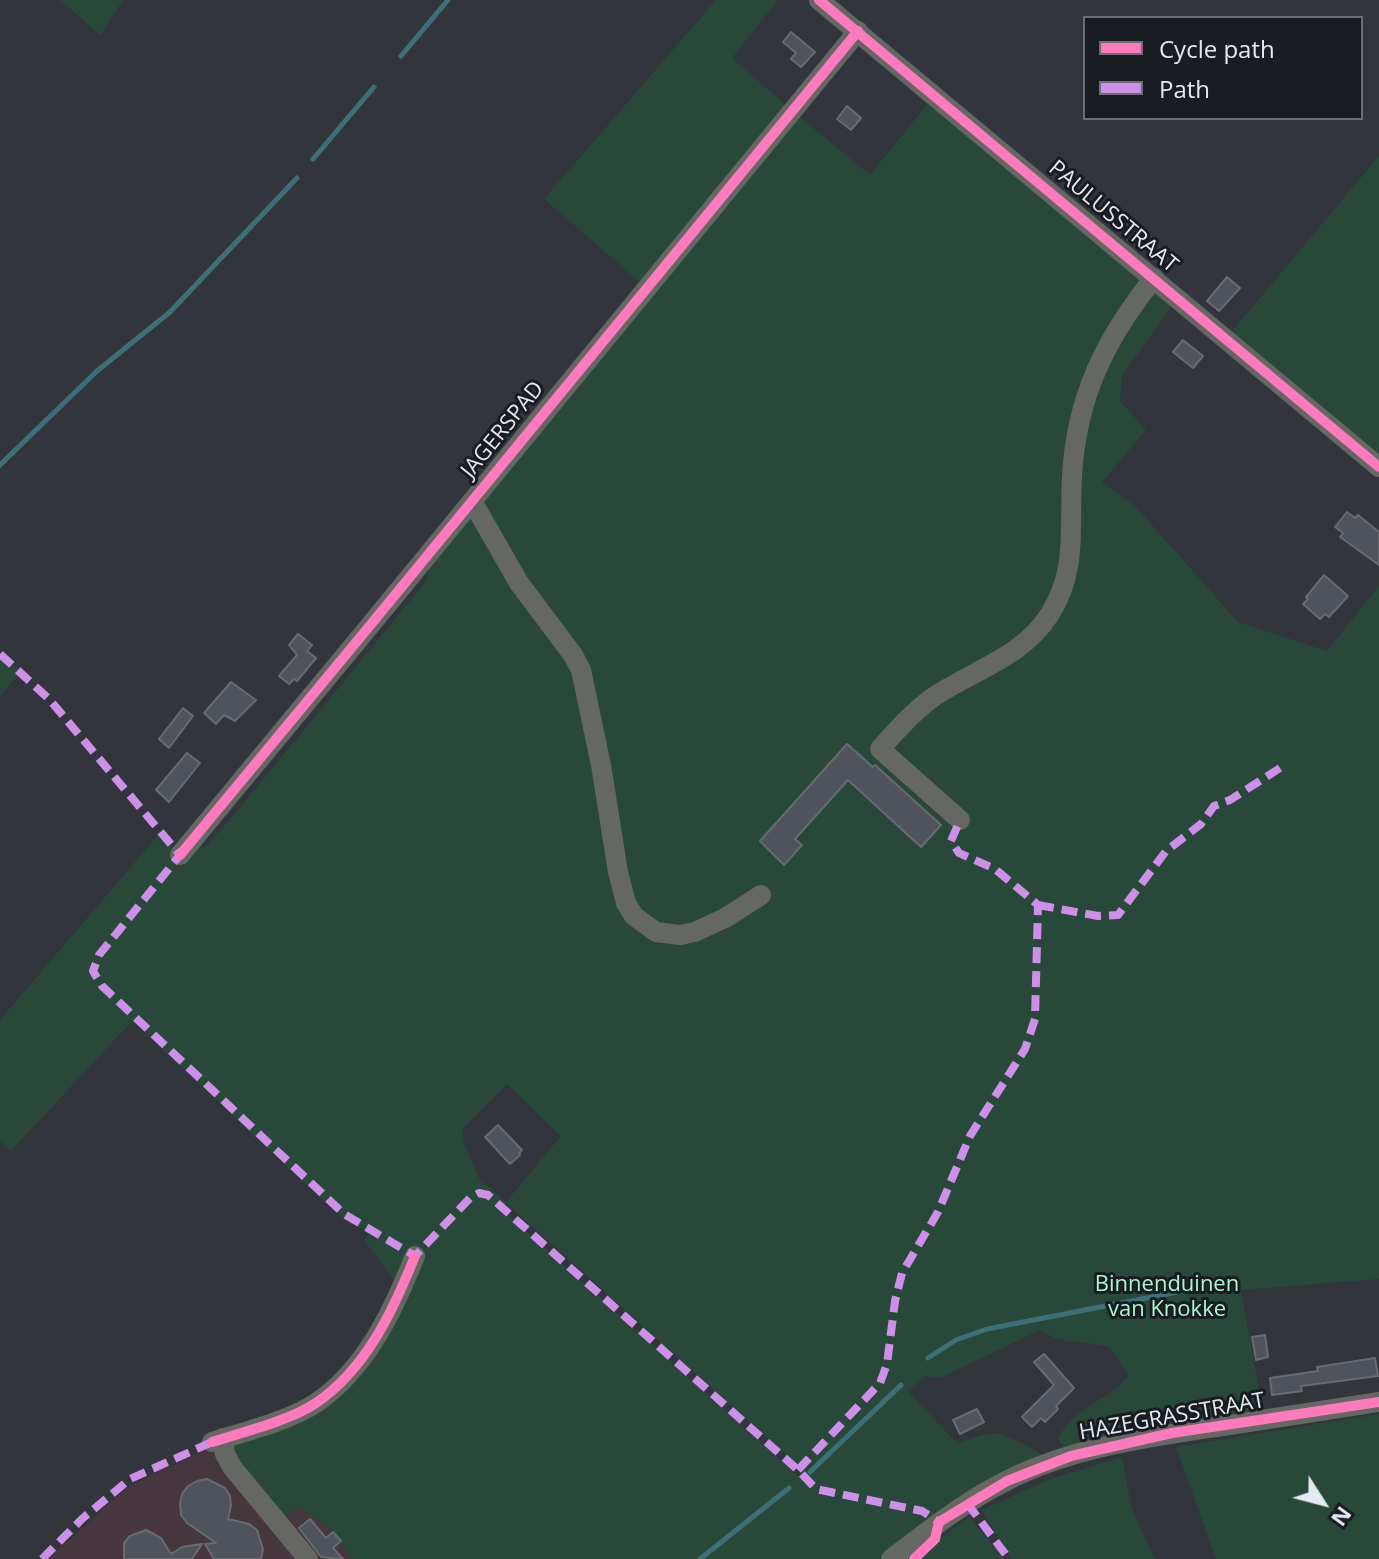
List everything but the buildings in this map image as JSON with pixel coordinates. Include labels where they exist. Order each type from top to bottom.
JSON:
[{"type":"street","name":"PAULUSSTRAAT","points":[[819,0],[1379,467]]},
{"type":"street","name":"JAGERSPAD","points":[[180,855],[310,701],[858,31]]},
{"type":"street","points":[[960,820],[880,749],[911,715],[933,698],[1024,644],[1050,614],[1060,595],[1072,547],[1072,475],[1078,432],[1090,387],[1097,366],[1122,318],[1154,278]]},
{"type":"street","points":[[472,501],[519,583],[568,647],[581,670],[601,765],[618,872],[626,903],[634,916],[656,932],[680,935],[695,932],[727,917],[761,895]]},
{"type":"street","points":[[308,1559],[232,1467],[217,1440],[299,1412],[335,1387],[372,1344],[415,1256]]},
{"type":"street","name":"HAZEGRASSTRAAT","points":[[891,1559],[967,1503],[1050,1462],[1172,1433],[1379,1402]]},
{"type":"shaded area","points":[[212,1447],[273,1524],[300,1507],[331,1529],[353,1559],[48,1559],[129,1486]]},
{"type":"green space","points":[[60,0],[123,0],[100,35]]},
{"type":"green space","points":[[716,0],[778,0],[732,58],[786,105],[641,283],[544,199]]},
{"type":"green space","name":"Binnenduinen van Knokke","points":[[938,91],[1178,292],[1171,307],[1122,376],[1120,401],[1146,430],[1102,482],[1137,508],[1238,622],[1327,651],[1379,586],[1379,1279],[1241,1290],[1263,1411],[1065,1450],[1058,1438],[1064,1428],[1129,1376],[1110,1347],[1060,1339],[1038,1331],[940,1378],[926,1376],[907,1391],[958,1444],[984,1435],[1003,1435],[1045,1456],[934,1516],[879,1559],[353,1559],[331,1529],[300,1507],[279,1520],[231,1458],[231,1441],[337,1390],[399,1286],[364,1240],[370,1233],[342,1218],[132,1021],[11,1151],[0,1141],[0,1020],[159,834],[183,858],[201,845],[205,847],[237,811],[428,579],[427,569],[796,114],[870,175]],"holes":[[[507,1084],[561,1136],[506,1202],[480,1180],[464,1144],[462,1129]],[[506,1203],[804,1471],[804,1472],[798,1476],[502,1209]]]},
{"type":"green space","points":[[1379,156],[1379,460],[1229,335]]},
{"type":"green space","points":[[0,653],[21,672],[0,696]]},
{"type":"green space","points":[[1379,1414],[1379,1559],[1216,1559],[1176,1447]]},
{"type":"green space","points":[[1122,1457],[1132,1509],[1155,1559],[1011,1559],[982,1510],[1050,1479]]},
{"type":"green space","points":[[969,1517],[1004,1559],[918,1559],[937,1541]]},
{"type":"waterway","points":[[401,56],[448,0]]},
{"type":"waterway","points":[[313,159],[374,87]]},
{"type":"waterway","points":[[0,465],[97,371],[170,312],[297,178]]},
{"type":"waterway","points":[[928,1358],[956,1340],[987,1329],[1224,1283]]},
{"type":"waterway","points":[[810,1472],[901,1385]]},
{"type":"waterway","points":[[700,1559],[789,1488]]},
{"type":"marked path","points":[[0,654],[49,699],[180,855],[99,955],[93,971],[102,986],[344,1214],[415,1256],[470,1198],[479,1193],[488,1195],[816,1489],[922,1511],[939,1522]]},
{"type":"marked path","points":[[1038,905],[1098,916],[1118,915],[1166,851],[1201,824],[1214,806],[1230,800],[1280,768]]},
{"type":"marked path","points":[[798,1470],[880,1383],[887,1364],[902,1273],[938,1212],[970,1136],[1025,1049],[1035,1019],[1038,905],[995,869],[959,853],[951,841],[960,820]]},
{"type":"marked path","points":[[42,1559],[83,1518],[130,1479],[212,1442]]},
{"type":"marked path","points":[[967,1503],[1009,1559]]},
{"type":"cycle path","points":[[819,0],[1379,467]]},
{"type":"cycle path","points":[[180,855],[858,31]]},
{"type":"cycle path","points":[[212,1442],[293,1415],[334,1389],[376,1337],[415,1256]]},
{"type":"cycle path","points":[[914,1559],[935,1539],[939,1522],[1007,1481],[1071,1456],[1172,1433],[1379,1402]]}]
